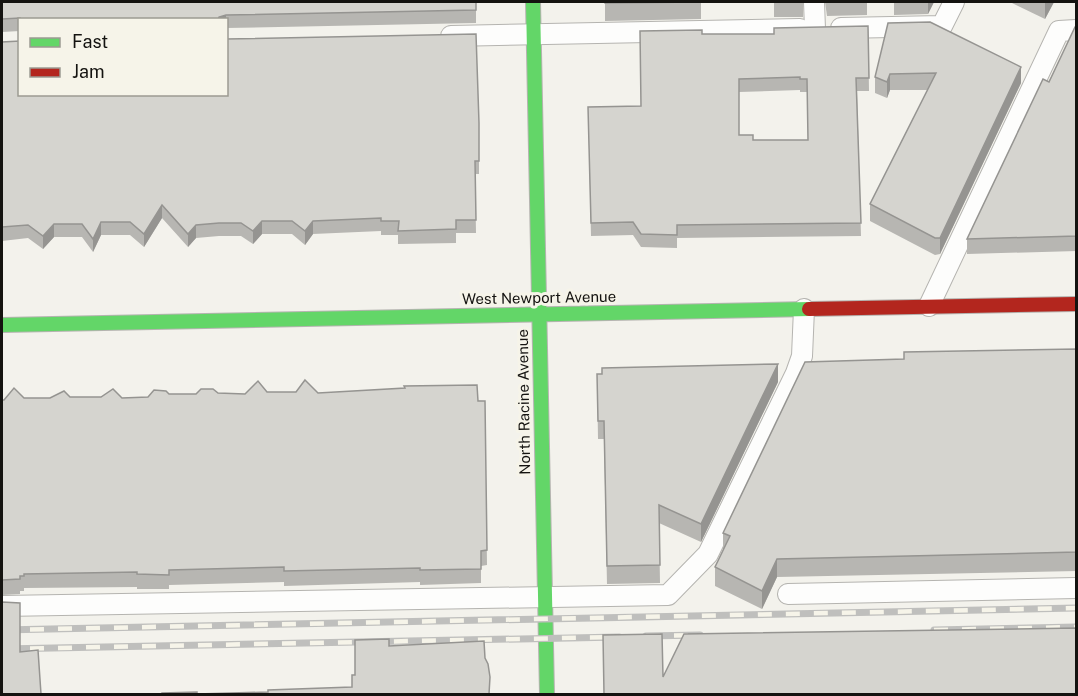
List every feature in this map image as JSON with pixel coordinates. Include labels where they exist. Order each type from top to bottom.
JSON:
[{"type":"street","name":"North Racine Avenue","points":[[533,2],[547,694]]},
{"type":"street","name":"West Newport Avenue","points":[[2,325],[1077,304]]},
{"type":"lane","points":[[814,2],[815,29]]},
{"type":"lane","points":[[436,36],[942,26],[954,2]]},
{"type":"lane","points":[[929,306],[1059,31],[1077,30]]},
{"type":"lane","points":[[2,606],[668,595],[708,554],[796,373],[802,356],[804,309]]},
{"type":"lane","points":[[788,594],[1077,588]]},
{"type":"building","points":[[2,2],[476,2],[476,10],[226,15],[219,18],[2,19]]},
{"type":"building","points":[[605,2],[701,2],[605,3]]},
{"type":"building","points":[[930,22],[1021,67],[940,238],[935,238],[870,204],[936,73],[890,74],[887,82],[875,77],[888,23]]},
{"type":"building","points":[[868,26],[869,78],[856,78],[861,223],[677,225],[677,235],[641,234],[633,222],[591,223],[588,107],[641,106],[640,31],[702,30],[702,34],[774,34],[774,28]],"holes":[[[800,77],[800,79],[807,79],[808,140],[753,140],[753,135],[739,135],[739,79]]]},
{"type":"building","points":[[1077,27],[1077,236],[967,239],[1043,79],[1049,82]]},
{"type":"building","points":[[476,34],[479,161],[475,161],[476,220],[456,220],[456,229],[398,231],[399,221],[381,221],[381,218],[313,221],[305,231],[292,221],[262,221],[253,231],[241,223],[219,223],[196,225],[188,234],[162,205],[144,234],[130,222],[101,222],[93,239],[82,224],[54,224],[43,236],[28,225],[2,227],[2,42],[18,41],[18,96],[228,96],[228,39]]},
{"type":"building","points":[[1077,349],[1077,552],[777,559],[762,591],[715,567],[730,536],[723,533],[805,362],[904,359],[904,352]]},
{"type":"building","points":[[778,364],[701,524],[659,505],[660,565],[607,566],[604,421],[598,421],[597,374],[602,374],[602,368]]},
{"type":"building","points":[[305,380],[318,393],[405,388],[404,386],[477,385],[478,401],[485,401],[487,550],[481,551],[481,569],[284,571],[284,567],[169,570],[169,575],[137,574],[137,572],[24,574],[20,576],[20,579],[2,580],[2,400],[14,388],[24,398],[50,398],[64,391],[70,397],[101,397],[113,389],[122,398],[148,397],[154,390],[166,391],[169,394],[196,394],[201,389],[213,389],[218,393],[245,394],[258,381],[267,392],[296,392]]},
{"type":"building","points":[[2,602],[20,603],[20,652],[38,650],[41,694],[2,694]]},
{"type":"building","points":[[1077,628],[1077,694],[604,694],[603,635],[662,634],[663,677],[684,634]]},
{"type":"building","points":[[389,639],[389,646],[484,641],[485,658],[490,677],[489,694],[197,694],[352,687],[352,675],[355,675],[355,640]]},
{"type":"building","points":[[197,692],[197,694],[162,694],[162,693]]},
{"type":"railway","points":[[2,630],[1076,608]]},
{"type":"railway","points":[[934,630],[1076,627]]},
{"type":"railway","points":[[646,636],[700,635]]},
{"type":"railway","points":[[2,649],[619,637]]},
{"type":"traffic: fast","points":[[533,2],[547,694]]},
{"type":"traffic: fast","points":[[2,325],[809,309]]},
{"type":"traffic: jam","points":[[809,309],[1076,304]]}]
